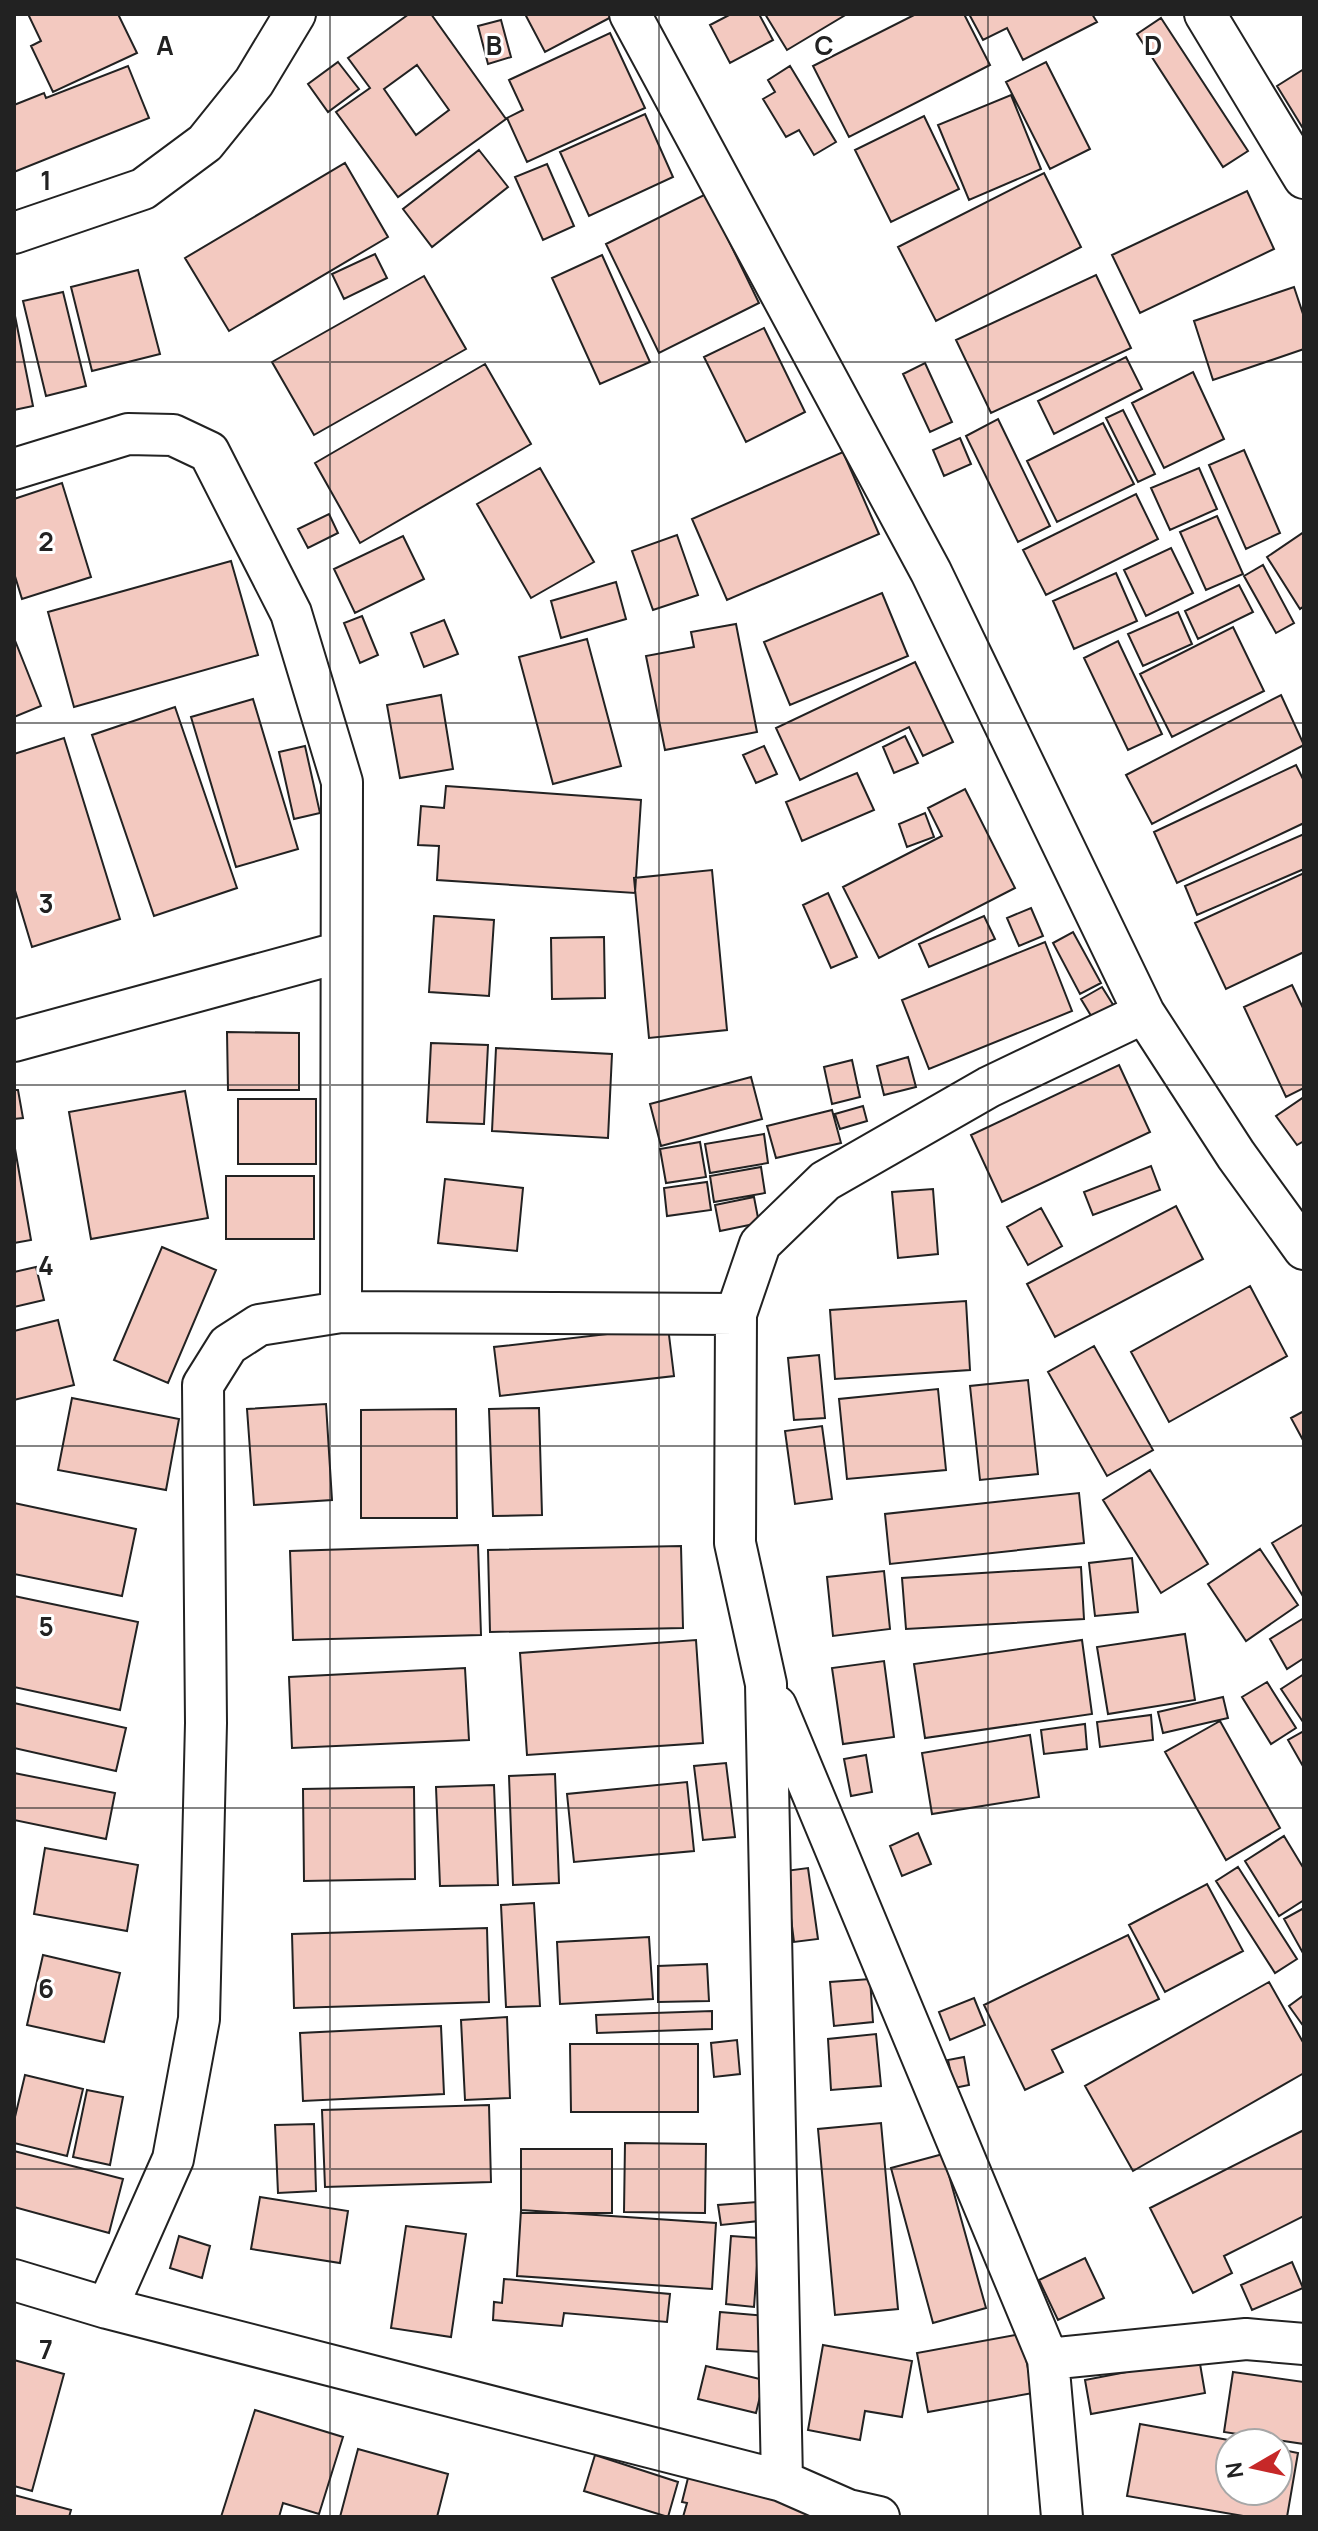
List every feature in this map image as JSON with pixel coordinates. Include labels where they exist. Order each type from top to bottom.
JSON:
[{"type":"street","points":[[14,233],[143,189],[205,143],[254,82],[295,14]]},
{"type":"street","points":[[630,14],[931,572],[1144,1013],[1236,1155],[1304,1249]]},
{"type":"street","points":[[1205,14],[1304,178]]},
{"type":"street","points":[[14,469],[128,434],[173,435],[209,452],[291,613],[342,782],[341,1312]]},
{"type":"street","points":[[14,1041],[341,952]]},
{"type":"street","points":[[1062,2517],[1048,2359],[766,1684],[735,1543],[736,1314],[760,1244],[825,1181],[989,1087],[1144,1013]]},
{"type":"street","points":[[107,2308],[173,2159],[199,2019],[206,1723],[203,1385],[228,1345],[259,1325],[341,1312],[736,1314]]},
{"type":"street","points":[[766,1684],[782,2481]]},
{"type":"street","points":[[14,2280],[107,2308],[782,2481],[859,2515]]},
{"type":"street","points":[[1048,2359],[1246,2339],[1304,2344]]},
{"type":"building","points":[[28,14],[118,14],[137,53],[53,92],[31,46],[41,41]]},
{"type":"building","points":[[409,14],[431,14],[506,119],[398,197],[336,112],[370,88],[348,58]],"holes":[[[417,65],[449,110],[416,135],[384,89]]]},
{"type":"building","points":[[525,14],[617,14],[545,52]]},
{"type":"building","points":[[731,14],[759,14],[773,40],[730,63],[710,25]]},
{"type":"building","points":[[765,14],[847,14],[787,50]]},
{"type":"building","points":[[916,14],[964,14],[990,65],[849,137],[813,66]]},
{"type":"building","points":[[969,14],[1092,14],[1097,22],[1023,60],[1007,28],[983,40]]},
{"type":"building","points":[[1161,18],[1248,151],[1223,167],[1137,34]]},
{"type":"building","points":[[501,20],[511,57],[488,64],[478,26]]},
{"type":"building","points":[[610,33],[645,108],[527,162],[507,118],[523,110],[509,80]]},
{"type":"building","points":[[338,62],[359,89],[328,112],[308,84]]},
{"type":"building","points":[[1046,62],[1090,149],[1050,169],[1006,82]]},
{"type":"building","points":[[128,66],[149,118],[14,172],[14,105],[44,93],[46,98]]},
{"type":"building","points":[[790,66],[836,142],[814,155],[799,130],[786,137],[763,99],[775,92],[768,80]]},
{"type":"building","points":[[1304,69],[1304,130],[1277,86]]},
{"type":"building","points":[[1011,95],[1041,169],[969,200],[938,125]]},
{"type":"building","points":[[645,114],[673,177],[589,216],[560,152]]},
{"type":"building","points":[[924,116],[959,189],[891,222],[855,150]]},
{"type":"building","points":[[479,150],[508,187],[432,247],[403,209]]},
{"type":"building","points":[[345,163],[388,237],[229,331],[185,258]]},
{"type":"building","points":[[547,164],[574,226],[543,240],[515,177]]},
{"type":"building","points":[[1044,173],[1081,247],[936,321],[898,247]]},
{"type":"building","points":[[1247,191],[1274,249],[1140,313],[1112,255]]},
{"type":"building","points":[[706,194],[759,303],[659,353],[606,244]]},
{"type":"building","points":[[375,254],[387,278],[344,299],[332,274]]},
{"type":"building","points":[[602,255],[650,362],[600,384],[552,278]]},
{"type":"building","points":[[138,270],[160,354],[92,371],[71,287]]},
{"type":"building","points":[[1096,275],[1131,348],[991,413],[956,340]]},
{"type":"building","points":[[424,276],[466,349],[314,435],[272,362]]},
{"type":"building","points":[[1294,287],[1304,317],[1304,349],[1213,380],[1194,321]]},
{"type":"building","points":[[63,292],[86,386],[46,396],[23,301]]},
{"type":"building","points":[[14,316],[33,406],[14,410]]},
{"type":"building","points":[[764,328],[805,412],[746,442],[704,357]]},
{"type":"building","points":[[1126,357],[1142,389],[1054,434],[1038,401]]},
{"type":"building","points":[[925,363],[952,422],[930,432],[903,374]]},
{"type":"building","points":[[485,364],[531,444],[360,543],[315,463]]},
{"type":"building","points":[[1193,372],[1224,439],[1164,468],[1132,403]]},
{"type":"building","points":[[1123,410],[1155,474],[1138,482],[1106,418]]},
{"type":"building","points":[[998,419],[1050,526],[1018,542],[966,436]]},
{"type":"building","points":[[1103,423],[1134,484],[1057,522],[1027,461]]},
{"type":"building","points":[[960,438],[971,464],[944,476],[933,450]]},
{"type":"building","points":[[1244,450],[1280,533],[1246,549],[1209,465]]},
{"type":"building","points":[[843,452],[879,534],[727,600],[692,519]]},
{"type":"building","points":[[540,468],[594,562],[531,598],[477,504]]},
{"type":"building","points":[[1199,468],[1217,509],[1170,530],[1151,488]]},
{"type":"building","points":[[62,483],[91,577],[22,599],[14,573],[14,499]]},
{"type":"building","points":[[1136,494],[1158,539],[1046,595],[1023,550]]},
{"type":"building","points":[[329,514],[338,533],[308,548],[298,529]]},
{"type":"building","points":[[1217,516],[1243,574],[1206,590],[1180,532]]},
{"type":"building","points":[[1304,532],[1304,606],[1300,609],[1267,557]]},
{"type":"building","points":[[677,535],[698,595],[653,610],[632,551]]},
{"type":"building","points":[[403,536],[424,579],[355,613],[334,569]]},
{"type":"building","points":[[1171,548],[1193,593],[1146,616],[1124,570]]},
{"type":"building","points":[[231,561],[258,655],[74,707],[48,612]]},
{"type":"building","points":[[1263,565],[1294,623],[1276,633],[1244,576]]},
{"type":"building","points":[[1116,573],[1137,621],[1074,649],[1053,601]]},
{"type":"building","points":[[616,582],[626,619],[561,638],[551,601]]},
{"type":"building","points":[[1239,585],[1253,612],[1198,639],[1185,611]]},
{"type":"building","points":[[882,593],[908,656],[790,705],[764,642]]},
{"type":"building","points":[[1178,612],[1192,644],[1143,666],[1128,634]]},
{"type":"building","points":[[362,616],[378,655],[360,663],[344,623]]},
{"type":"building","points":[[444,620],[458,654],[424,667],[411,633]]},
{"type":"building","points":[[736,624],[757,732],[665,750],[646,656],[694,647],[691,632]]},
{"type":"building","points":[[1233,627],[1264,691],[1172,737],[1140,674]]},
{"type":"building","points":[[14,638],[41,706],[14,717]]},
{"type":"building","points":[[587,639],[621,766],[553,784],[519,657]]},
{"type":"building","points":[[1118,641],[1162,734],[1128,750],[1084,658]]},
{"type":"building","points":[[915,662],[953,742],[923,756],[909,727],[800,780],[776,728]]},
{"type":"building","points":[[441,695],[453,769],[400,778],[387,705]]},
{"type":"building","points":[[1281,695],[1304,745],[1152,824],[1126,775]]},
{"type":"building","points":[[253,699],[298,849],[236,867],[191,717]]},
{"type":"building","points":[[175,707],[237,888],[154,916],[92,735]]},
{"type":"building","points":[[905,736],[918,763],[894,773],[883,747]]},
{"type":"building","points":[[64,738],[120,919],[32,947],[14,887],[14,754]]},
{"type":"building","points":[[305,746],[320,813],[294,819],[279,752]]},
{"type":"building","points":[[764,746],[777,774],[756,783],[743,755]]},
{"type":"building","points":[[1296,765],[1304,781],[1304,823],[1177,883],[1154,832]]},
{"type":"building","points":[[857,773],[874,810],[802,841],[786,802]]},
{"type":"building","points":[[446,786],[641,800],[635,893],[437,880],[439,846],[418,845],[421,806],[444,808]]},
{"type":"building","points":[[965,789],[1015,888],[879,958],[843,887],[942,836],[928,808]]},
{"type":"building","points":[[925,813],[934,837],[907,847],[899,824]]},
{"type":"building","points":[[1304,834],[1304,869],[1197,915],[1185,886]]},
{"type":"building","points":[[712,870],[727,1030],[649,1038],[634,878]]},
{"type":"building","points":[[1304,873],[1304,952],[1226,989],[1195,923]]},
{"type":"building","points":[[828,893],[857,957],[831,968],[803,905]]},
{"type":"building","points":[[1031,908],[1043,936],[1019,946],[1007,918]]},
{"type":"building","points":[[434,916],[494,920],[489,996],[429,992]]},
{"type":"building","points":[[984,916],[995,939],[929,967],[919,944]]},
{"type":"building","points":[[1073,932],[1101,983],[1080,994],[1053,943]]},
{"type":"building","points":[[604,937],[605,998],[552,999],[551,938]]},
{"type":"building","points":[[1045,942],[1072,1011],[929,1069],[902,1000]]},
{"type":"building","points":[[1292,985],[1304,1010],[1304,1088],[1286,1097],[1244,1007]]},
{"type":"building","points":[[1102,987],[1117,1011],[1096,1024],[1081,999]]},
{"type":"building","points":[[227,1032],[299,1033],[299,1090],[228,1090]]},
{"type":"building","points":[[431,1043],[488,1045],[484,1124],[427,1122]]},
{"type":"building","points":[[496,1048],[612,1054],[608,1138],[492,1131]]},
{"type":"building","points":[[908,1057],[916,1087],[884,1095],[877,1066]]},
{"type":"building","points":[[852,1060],[860,1097],[832,1104],[824,1067]]},
{"type":"building","points":[[1119,1065],[1150,1132],[1002,1202],[971,1135]]},
{"type":"building","points":[[751,1077],[762,1119],[661,1146],[650,1104]]},
{"type":"building","points":[[14,1090],[18,1090],[23,1118],[14,1119]]},
{"type":"building","points":[[185,1091],[208,1218],[91,1239],[69,1112]]},
{"type":"building","points":[[1304,1097],[1304,1141],[1297,1145],[1276,1116]]},
{"type":"building","points":[[238,1099],[316,1099],[316,1164],[238,1164]]},
{"type":"building","points":[[863,1106],[867,1121],[840,1129],[835,1114]]},
{"type":"building","points":[[832,1110],[841,1143],[776,1158],[767,1126]]},
{"type":"building","points":[[764,1134],[768,1163],[710,1173],[705,1144]]},
{"type":"building","points":[[700,1142],[706,1177],[666,1183],[660,1149]]},
{"type":"building","points":[[14,1143],[31,1240],[14,1243]]},
{"type":"building","points":[[1151,1166],[1160,1190],[1093,1215],[1084,1192]]},
{"type":"building","points":[[761,1167],[765,1193],[714,1202],[710,1176]]},
{"type":"building","points":[[226,1176],[314,1176],[314,1239],[226,1239]]},
{"type":"building","points":[[445,1179],[523,1188],[517,1251],[438,1243]]},
{"type":"building","points":[[707,1182],[711,1210],[667,1216],[664,1188]]},
{"type":"building","points":[[933,1189],[938,1254],[898,1258],[892,1192]]},
{"type":"building","points":[[754,1197],[759,1223],[720,1231],[715,1205]]},
{"type":"building","points":[[1176,1206],[1203,1259],[1055,1337],[1027,1284]]},
{"type":"building","points":[[1041,1208],[1062,1246],[1028,1265],[1007,1227]]},
{"type":"building","points":[[162,1247],[216,1270],[168,1383],[114,1360]]},
{"type":"building","points":[[36,1267],[44,1300],[14,1307],[14,1272]]},
{"type":"building","points":[[1250,1286],[1287,1356],[1169,1422],[1131,1352]]},
{"type":"building","points":[[966,1301],[970,1370],[835,1379],[830,1310]]},
{"type":"building","points":[[58,1320],[74,1385],[14,1400],[14,1331]]},
{"type":"building","points":[[668,1327],[674,1376],[500,1396],[494,1347]]},
{"type":"building","points":[[1094,1346],[1153,1450],[1107,1476],[1048,1372]]},
{"type":"building","points":[[819,1355],[825,1418],[794,1420],[788,1358]]},
{"type":"building","points":[[1028,1380],[1038,1474],[980,1480],[970,1386]]},
{"type":"building","points":[[938,1389],[946,1470],[847,1479],[839,1399]]},
{"type":"building","points":[[72,1398],[179,1419],[166,1490],[58,1470]]},
{"type":"building","points":[[326,1404],[332,1500],[254,1505],[247,1409]]},
{"type":"building","points":[[539,1408],[542,1515],[493,1516],[489,1409]]},
{"type":"building","points":[[456,1409],[457,1518],[361,1518],[361,1410]]},
{"type":"building","points":[[1304,1411],[1304,1442],[1291,1418]]},
{"type":"building","points":[[822,1426],[832,1499],[795,1504],[785,1431]]},
{"type":"building","points":[[1150,1470],[1208,1564],[1161,1593],[1103,1500]]},
{"type":"building","points":[[1079,1493],[1084,1543],[890,1564],[885,1514]]},
{"type":"building","points":[[14,1503],[136,1529],[122,1596],[14,1574]]},
{"type":"building","points":[[1304,1524],[1304,1598],[1272,1543]]},
{"type":"building","points":[[478,1545],[481,1635],[293,1640],[290,1551]]},
{"type":"building","points":[[681,1546],[683,1628],[490,1632],[488,1550]]},
{"type":"building","points":[[1260,1549],[1298,1605],[1246,1641],[1208,1584]]},
{"type":"building","points":[[1132,1558],[1138,1612],[1095,1616],[1089,1563]]},
{"type":"building","points":[[1081,1567],[1084,1619],[906,1629],[902,1578]]},
{"type":"building","points":[[884,1571],[890,1629],[833,1636],[827,1577]]},
{"type":"building","points":[[14,1596],[138,1622],[120,1710],[14,1687]]},
{"type":"building","points":[[1304,1618],[1304,1658],[1287,1669],[1270,1639]]},
{"type":"building","points":[[1185,1634],[1195,1700],[1108,1714],[1097,1647]]},
{"type":"building","points":[[696,1640],[703,1743],[527,1755],[520,1653]]},
{"type":"building","points":[[1082,1640],[1092,1714],[925,1738],[914,1664]]},
{"type":"building","points":[[884,1661],[894,1737],[843,1744],[832,1668]]},
{"type":"building","points":[[465,1668],[469,1740],[292,1748],[289,1677]]},
{"type":"building","points":[[1304,1674],[1304,1721],[1303,1722],[1281,1689]]},
{"type":"building","points":[[1267,1682],[1296,1728],[1271,1744],[1242,1697]]},
{"type":"building","points":[[1223,1697],[1228,1718],[1163,1733],[1158,1712]]},
{"type":"building","points":[[14,1703],[126,1728],[116,1771],[14,1748]]},
{"type":"building","points":[[1151,1715],[1153,1740],[1100,1747],[1097,1722]]},
{"type":"building","points":[[1220,1721],[1280,1828],[1226,1860],[1165,1752]]},
{"type":"building","points":[[1085,1724],[1087,1749],[1044,1754],[1041,1730]]},
{"type":"building","points":[[1304,1731],[1304,1768],[1288,1740]]},
{"type":"building","points":[[1030,1735],[1039,1797],[932,1814],[922,1753]]},
{"type":"building","points":[[866,1755],[872,1792],[851,1796],[844,1759]]},
{"type":"building","points":[[726,1763],[735,1837],[703,1840],[694,1766]]},
{"type":"building","points":[[14,1773],[115,1793],[106,1839],[14,1820]]},
{"type":"building","points":[[555,1774],[559,1883],[513,1885],[509,1776]]},
{"type":"building","points":[[687,1782],[694,1851],[574,1862],[567,1794]]},
{"type":"building","points":[[494,1785],[498,1885],[440,1886],[436,1787]]},
{"type":"building","points":[[414,1787],[415,1879],[304,1881],[303,1789]]},
{"type":"building","points":[[918,1833],[931,1864],[902,1876],[890,1846]]},
{"type":"building","points":[[1284,1836],[1304,1869],[1304,1900],[1279,1916],[1245,1861]]},
{"type":"building","points":[[45,1848],[138,1865],[127,1931],[34,1914]]},
{"type":"building","points":[[1238,1867],[1297,1959],[1275,1973],[1216,1881]]},
{"type":"building","points":[[808,1868],[818,1939],[794,1942],[785,1871]]},
{"type":"building","points":[[1207,1884],[1243,1951],[1165,1992],[1129,1925]]},
{"type":"building","points":[[534,1903],[540,2006],[506,2007],[501,1905]]},
{"type":"building","points":[[1304,1908],[1304,1955],[1284,1919]]},
{"type":"building","points":[[487,1928],[489,2002],[294,2008],[292,1934]]},
{"type":"building","points":[[1128,1935],[1159,1999],[1052,2050],[1063,2072],[1025,2090],[984,2005]]},
{"type":"building","points":[[649,1937],[653,1999],[560,2004],[557,1942]]},
{"type":"building","points":[[43,1955],[120,1973],[104,2042],[27,2025]]},
{"type":"building","points":[[707,1964],[709,2001],[658,2002],[658,1966]]},
{"type":"building","points":[[870,1979],[873,2022],[834,2026],[830,1982]]},
{"type":"building","points":[[1269,1982],[1304,2044],[1304,2073],[1133,2171],[1085,2086]]},
{"type":"building","points":[[1304,1995],[1304,2027],[1289,2006]]},
{"type":"building","points":[[974,1998],[985,2025],[950,2040],[939,2012]]},
{"type":"building","points":[[712,2011],[712,2029],[597,2033],[596,2015]]},
{"type":"building","points":[[507,2017],[510,2098],[465,2100],[461,2020]]},
{"type":"building","points":[[441,2026],[444,2094],[303,2101],[300,2033]]},
{"type":"building","points":[[876,2034],[881,2086],[831,2090],[828,2039]]},
{"type":"building","points":[[737,2040],[740,2074],[714,2077],[711,2043]]},
{"type":"building","points":[[570,2044],[698,2044],[698,2112],[571,2112]]},
{"type":"building","points":[[964,2057],[969,2085],[954,2088],[948,2060]]},
{"type":"building","points":[[25,2075],[83,2089],[67,2156],[14,2143],[14,2121]]},
{"type":"building","points":[[87,2090],[123,2097],[110,2165],[73,2157]]},
{"type":"building","points":[[489,2105],[491,2182],[325,2187],[322,2110]]},
{"type":"building","points":[[881,2123],[898,2309],[835,2315],[818,2129]]},
{"type":"building","points":[[314,2124],[316,2191],[278,2193],[275,2125]]},
{"type":"building","points":[[1304,2130],[1304,2216],[1224,2256],[1232,2273],[1193,2293],[1150,2208]]},
{"type":"building","points":[[625,2143],[706,2144],[705,2213],[624,2212]]},
{"type":"building","points":[[521,2149],[612,2149],[612,2213],[521,2213]]},
{"type":"building","points":[[14,2151],[123,2179],[109,2233],[14,2207]]},
{"type":"building","points":[[943,2154],[986,2308],[933,2323],[891,2168]]},
{"type":"building","points":[[260,2197],[348,2211],[340,2263],[251,2249]]},
{"type":"building","points":[[757,2202],[759,2221],[721,2225],[718,2205]]},
{"type":"building","points":[[521,2210],[716,2223],[712,2289],[517,2276]]},
{"type":"building","points":[[406,2226],[466,2234],[451,2337],[391,2328]]},
{"type":"building","points":[[179,2236],[210,2246],[202,2278],[170,2268]]},
{"type":"building","points":[[731,2236],[759,2238],[754,2307],[726,2304]]},
{"type":"building","points":[[1085,2258],[1104,2298],[1058,2320],[1039,2280]]},
{"type":"building","points":[[1292,2262],[1303,2288],[1252,2310],[1241,2285]]},
{"type":"building","points":[[504,2279],[670,2294],[667,2322],[564,2313],[562,2326],[493,2320],[494,2302],[502,2303]]},
{"type":"building","points":[[720,2312],[766,2316],[763,2352],[717,2349]]},
{"type":"building","points":[[1021,2334],[1033,2393],[928,2412],[917,2353]]},
{"type":"building","points":[[823,2345],[912,2361],[902,2417],[865,2411],[860,2440],[808,2430]]},
{"type":"building","points":[[1199,2358],[1205,2393],[1091,2414],[1085,2380]]},
{"type":"building","points":[[14,2360],[64,2374],[32,2491],[14,2486]]},
{"type":"building","points":[[706,2366],[764,2380],[756,2413],[698,2399]]},
{"type":"building","points":[[1233,2372],[1304,2382],[1304,2444],[1294,2442],[1294,2427],[1225,2427]]},
{"type":"building","points":[[255,2410],[343,2437],[319,2514],[283,2503],[279,2517],[221,2517]]},
{"type":"building","points":[[1140,2424],[1214,2437],[1214,2507],[1289,2507],[1287,2517],[1249,2517],[1127,2496]]},
{"type":"building","points":[[358,2449],[448,2474],[437,2517],[340,2517]]},
{"type":"building","points":[[1294,2452],[1298,2453],[1294,2476]]},
{"type":"building","points":[[595,2455],[678,2482],[668,2517],[584,2491]]},
{"type":"building","points":[[688,2478],[837,2517],[683,2517],[687,2503],[682,2502]]},
{"type":"building","points":[[14,2495],[71,2510],[69,2517],[14,2517]]}]
